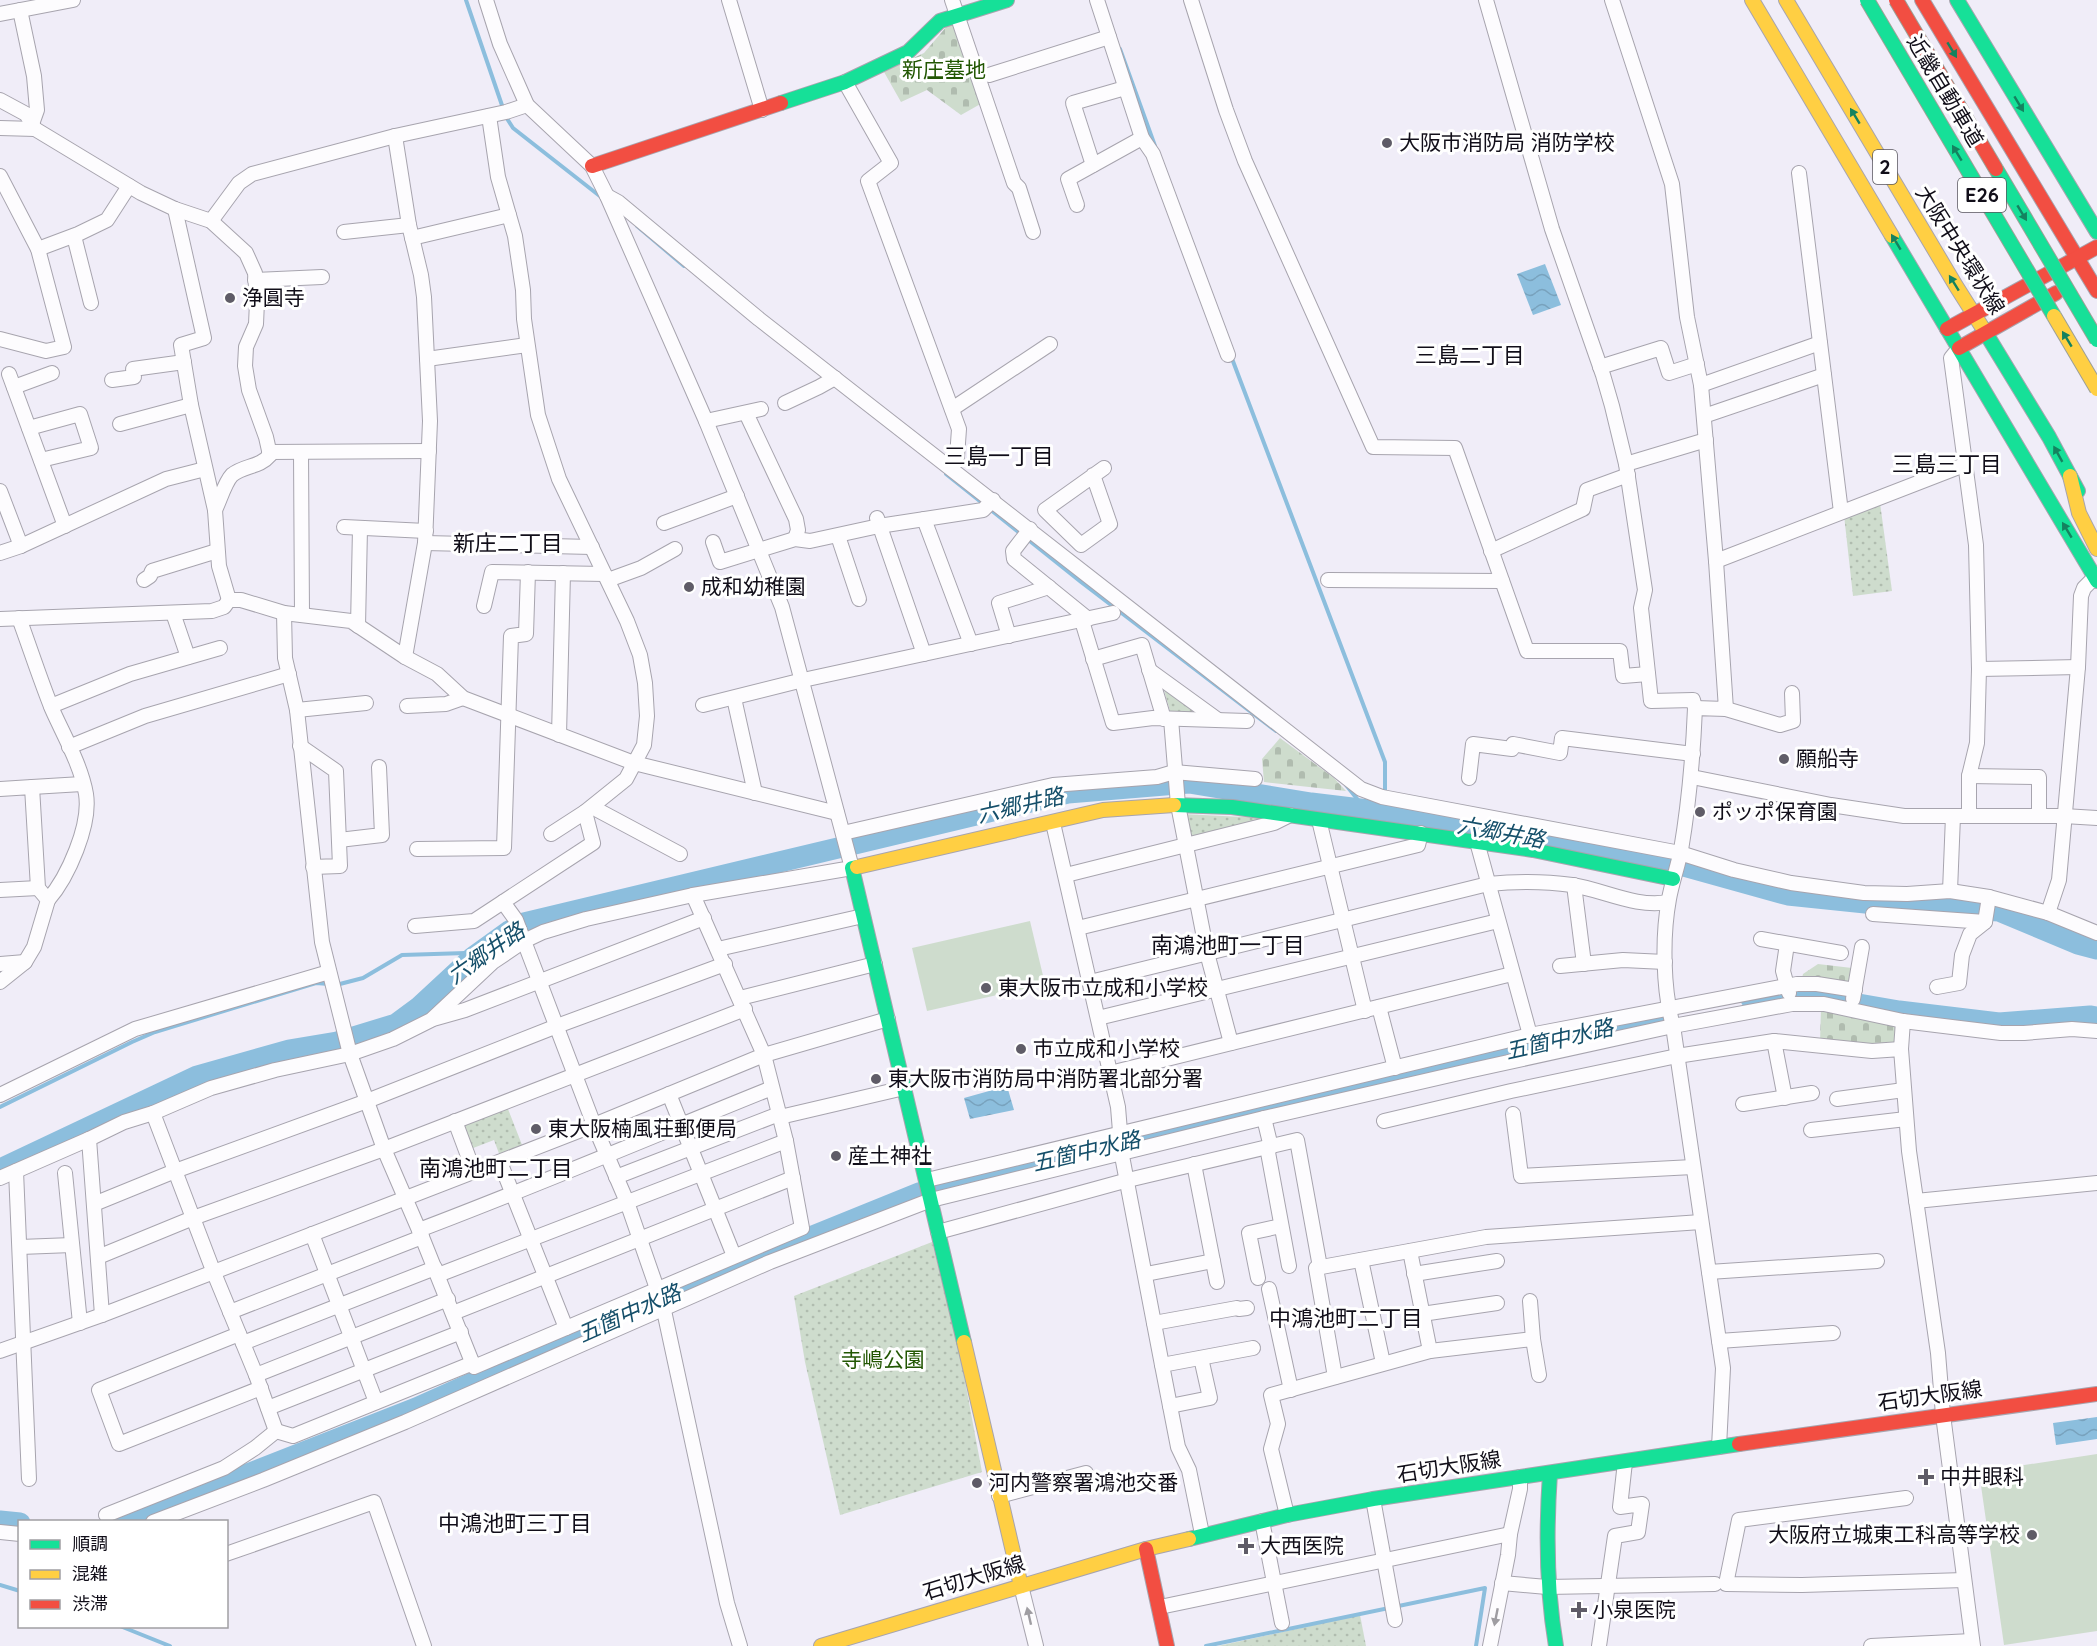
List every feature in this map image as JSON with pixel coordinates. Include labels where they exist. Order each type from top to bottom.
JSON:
[{"type":"main road","points":[[592,166],[845,82],[908,52],[940,21],[1007,0]]},
{"type":"main road","name":"2","points":[[1752,0],[1947,329],[1955,353],[2096,579]]},
{"type":"main road","points":[[1759,0],[1833,109]]},
{"type":"main road","name":"大阪中央環状線","points":[[1786,0],[2097,523]]},
{"type":"main road","name":"近畿自動車道","points":[[1867,0],[2097,389]]},
{"type":"main road","name":"近畿自動車道","points":[[1896,0],[2097,340]]},
{"type":"main road","points":[[1922,0],[2077,257],[2092,273],[2097,291]]},
{"type":"main road","points":[[1956,0],[2097,232]]},
{"type":"main road","points":[[1844,124],[1901,195]]},
{"type":"main road","points":[[1947,329],[2097,247]]},
{"type":"main road","points":[[1955,353],[2092,273]]},
{"type":"main road","points":[[2070,476],[2079,513],[2097,549]]},
{"type":"main road","points":[[1021,1586],[850,862],[1053,823],[1103,810],[1178,805],[1232,807],[1421,833],[1544,852],[1673,879]]},
{"type":"main road","name":"石切大阪線","points":[[821,1646],[1146,1549],[1287,1515],[1373,1499],[1719,1447],[2097,1394]]},
{"type":"main road","points":[[1550,1473],[1546,1526],[1547,1587],[1556,1646]]},
{"type":"main road","points":[[1146,1549],[1167,1646]]},
{"type":"street","points":[[34,126],[38,110],[33,76],[11,9],[73,0]]},
{"type":"street","points":[[431,1020],[523,938],[586,919],[850,862],[782,607],[706,421],[592,166],[527,105],[500,44],[486,0]]},
{"type":"street","points":[[729,0],[762,110]]},
{"type":"street","points":[[952,0],[1033,232]]},
{"type":"street","points":[[1097,0],[1142,138],[1153,154],[1228,356]]},
{"type":"street","points":[[1191,0],[1245,161],[1373,447],[1455,448],[1527,651],[1620,651],[1623,676],[1648,674]]},
{"type":"street","points":[[1486,0],[1552,229],[1600,367],[1627,469],[1645,590],[1641,608],[1651,701],[1693,700],[1695,708],[1692,777],[1679,856],[1668,902],[1665,962],[1668,1008],[1673,1026],[1723,1368],[1719,1447]]},
{"type":"street","points":[[1612,0],[1672,184],[1687,317],[1701,385],[1726,709]]},
{"type":"street","points":[[989,75],[1109,37]]},
{"type":"street","points":[[845,82],[891,163],[868,181],[959,429],[957,458],[949,466]]},
{"type":"street","points":[[1093,165],[1073,103],[1125,88]]},
{"type":"street","points":[[0,100],[26,114],[34,126],[129,186],[175,209],[211,221],[246,253],[255,273],[257,302],[256,324],[246,347],[245,366],[249,390],[270,455],[263,463],[248,467],[231,476],[215,510]]},
{"type":"street","points":[[211,221],[239,183],[252,174],[395,136],[489,116],[527,105]]},
{"type":"street","points":[[489,116],[498,177],[515,236],[522,279],[527,345],[538,415],[559,479],[627,621],[640,656],[645,682],[647,716],[644,745],[626,779],[589,810],[551,834]]},
{"type":"street","points":[[0,128],[34,126]]},
{"type":"street","points":[[395,136],[410,231],[424,297],[429,451],[426,537],[405,657]]},
{"type":"street","points":[[1077,205],[1068,179],[1142,138]]},
{"type":"street","points":[[1799,174],[1841,512]]},
{"type":"street","points":[[0,176],[38,249],[64,347],[46,351],[0,339]]},
{"type":"street","points":[[38,249],[74,236],[107,220],[129,186]]},
{"type":"street","points":[[607,196],[618,202],[759,320],[993,500],[1361,789],[1382,797],[1679,856],[1791,883],[1864,893],[1907,894],[1950,891],[1989,897],[2048,914],[2097,933]]},
{"type":"street","points":[[175,209],[204,338],[181,345],[191,405],[215,510],[219,566],[229,600]]},
{"type":"street","points":[[344,232],[410,231],[509,215]]},
{"type":"street","points":[[74,236],[91,303]]},
{"type":"street","points":[[255,280],[322,277]]},
{"type":"street","points":[[1701,385],[1820,343]]},
{"type":"street","points":[[952,409],[1050,344]]},
{"type":"street","points":[[427,359],[527,345]]},
{"type":"street","points":[[1600,367],[1661,348],[1669,373],[1697,364]]},
{"type":"street","points":[[1955,353],[1966,463],[1964,465],[1976,545],[1979,669],[1977,743],[1969,776],[1969,816]]},
{"type":"street","points":[[112,380],[134,377],[133,369],[184,362]]},
{"type":"street","points":[[14,387],[52,373]]},
{"type":"street","points":[[9,374],[65,526]]},
{"type":"street","points":[[1704,416],[1824,375]]},
{"type":"street","points":[[785,403],[835,378]]},
{"type":"street","points":[[120,424],[191,405]]},
{"type":"street","points":[[706,421],[761,409]]},
{"type":"street","points":[[746,413],[796,519],[798,530],[795,538]]},
{"type":"street","points":[[29,428],[80,414],[91,448],[41,460]]},
{"type":"street","points":[[1491,552],[1583,509],[1587,490],[1627,469],[1706,440]]},
{"type":"street","points":[[269,452],[429,451]]},
{"type":"street","points":[[301,452],[302,615]]},
{"type":"street","points":[[1716,561],[1964,465]]},
{"type":"street","points":[[0,553],[21,546],[166,479],[205,469]]},
{"type":"street","points":[[1098,471],[1110,524],[1081,545],[1056,520],[1045,510],[1098,471]]},
{"type":"street","points":[[0,491],[21,546]]},
{"type":"street","points":[[664,523],[737,496]]},
{"type":"street","points":[[713,542],[720,562],[795,538],[810,541],[838,536],[878,522],[924,519],[983,510],[993,500]]},
{"type":"street","points":[[924,519],[971,644]]},
{"type":"street","points":[[1056,520],[1013,551],[1014,559],[1085,620],[1093,659],[1113,723],[1168,719],[1247,721]]},
{"type":"street","points":[[878,522],[924,654]]},
{"type":"street","points":[[344,527],[426,537],[592,548]]},
{"type":"street","points":[[358,626],[360,528]]},
{"type":"street","points":[[838,536],[859,599]]},
{"type":"street","points":[[484,606],[492,572],[562,573],[606,577],[641,568],[675,549]]},
{"type":"street","points":[[144,580],[150,576],[152,571],[217,551]]},
{"type":"street","points":[[417,849],[504,848],[511,636],[526,634],[528,572]]},
{"type":"street","points":[[559,735],[562,573]]},
{"type":"street","points":[[2048,914],[2059,880],[2078,667],[2081,596],[2084,588],[2096,579]]},
{"type":"street","points":[[1328,580],[1502,581]]},
{"type":"street","points":[[1009,636],[999,603],[1049,587]]},
{"type":"street","points":[[0,619],[212,611],[224,607],[229,600]]},
{"type":"street","points":[[229,600],[240,600],[284,613],[351,621],[405,657],[437,674],[463,698],[634,764],[837,813]]},
{"type":"street","points":[[173,613],[188,657]]},
{"type":"street","points":[[284,613],[285,658],[297,710],[322,942],[349,1052],[384,1149],[448,1299],[474,1367],[802,1228],[786,1141],[764,1055],[693,895]]},
{"type":"street","points":[[703,705],[803,680],[1113,614]]},
{"type":"street","points":[[0,981],[26,962],[34,948],[48,900],[59,887],[81,840],[86,801],[81,775],[51,706],[19,618]]},
{"type":"street","points":[[1093,659],[1142,645],[1168,719],[1185,847],[1208,953],[1231,1043]]},
{"type":"street","points":[[51,706],[130,674],[220,648]]},
{"type":"street","points":[[1979,669],[2078,667]]},
{"type":"street","points":[[1149,670],[1218,720]]},
{"type":"street","points":[[69,747],[145,716],[289,674]]},
{"type":"street","points":[[1695,708],[1726,709],[1780,725],[1793,721],[1792,693]]},
{"type":"street","points":[[406,706],[446,704],[463,698]]},
{"type":"street","points":[[734,698],[755,793]]},
{"type":"street","points":[[297,710],[366,703]]},
{"type":"street","points":[[1469,778],[1473,744],[1512,749],[1513,744],[1560,753],[1562,738],[1693,754]]},
{"type":"street","points":[[300,746],[336,771],[340,866],[313,867]]},
{"type":"street","points":[[339,840],[382,835],[379,767]]},
{"type":"street","points":[[843,835],[1053,785],[1175,775],[1255,779]]},
{"type":"street","points":[[1969,776],[2039,777],[2038,815]]},
{"type":"street","points":[[1692,777],[1831,805],[1904,816],[2038,815],[2097,818]]},
{"type":"street","points":[[0,789],[82,784]]},
{"type":"street","points":[[32,787],[38,888],[48,900]]},
{"type":"street","points":[[589,810],[680,854]]},
{"type":"street","points":[[415,926],[474,921],[593,843],[589,810]]},
{"type":"street","points":[[1066,875],[1185,847],[1274,823],[1291,815]]},
{"type":"street","points":[[1950,891],[1953,816]]},
{"type":"street","points":[[1319,820],[1365,1011]]},
{"type":"street","points":[[1053,823],[1120,1118],[1121,1143],[1178,1447],[1189,1470],[1202,1534]]},
{"type":"street","points":[[1078,928],[1418,845],[1421,833]]},
{"type":"street","points":[[1477,842],[1530,1035]]},
{"type":"street","points":[[1090,982],[1488,884],[1526,880],[1574,885],[1652,905],[1668,902]]},
{"type":"street","points":[[1574,885],[1584,963]]},
{"type":"street","points":[[0,891],[38,888]]},
{"type":"street","points":[[1937,987],[1959,983],[1962,955],[1970,934],[1985,922],[1989,897]]},
{"type":"street","points":[[503,902],[516,920],[594,1125],[627,1202],[664,1308],[727,1603],[740,1646]]},
{"type":"street","points":[[1873,914],[1985,922]]},
{"type":"street","points":[[717,949],[863,916]]},
{"type":"street","points":[[0,1178],[124,1122],[153,1113],[211,1088],[393,1039],[431,1020],[465,1010],[704,918]]},
{"type":"street","points":[[1098,1018],[1498,921]]},
{"type":"street","points":[[1761,939],[1841,953]]},
{"type":"street","points":[[1787,944],[1783,971],[1792,1004]]},
{"type":"street","points":[[1851,1010],[1862,947]]},
{"type":"street","points":[[1560,966],[1623,960],[1665,962]]},
{"type":"street","points":[[0,964],[26,962]]},
{"type":"street","points":[[94,1203],[724,964]]},
{"type":"street","points":[[98,1257],[193,1218],[384,1149],[576,1074],[742,1003],[875,964]]},
{"type":"street","points":[[0,1095],[135,1029],[329,972]]},
{"type":"street","points":[[1110,1073],[1512,974]]},
{"type":"street","points":[[156,1520],[405,1422],[770,1262],[931,1199],[1121,1143],[1395,1068],[1530,1035],[1786,985],[1817,984],[1855,990]]},
{"type":"street","points":[[927,1182],[1037,1155],[1264,1118],[1673,1026],[1792,1004],[1824,1004],[1903,1021],[2001,1033],[2072,1029],[2097,1031]]},
{"type":"street","points":[[1379,1007],[1395,1068]]},
{"type":"street","points":[[0,1351],[102,1315],[500,1162],[764,1055],[888,1019]]},
{"type":"street","points":[[1871,1646],[1973,1644],[1943,1415],[1938,1353],[1906,1119],[1901,1049],[1903,1021]]},
{"type":"street","points":[[1384,1121],[1511,1090],[1677,1056],[1774,1041],[1872,1051],[1901,1049]]},
{"type":"street","points":[[1774,1041],[1785,1098]]},
{"type":"street","points":[[230,1312],[772,1088]]},
{"type":"street","points":[[616,1177],[780,1115],[904,1088]]},
{"type":"street","points":[[1837,1099],[1904,1090]]},
{"type":"street","points":[[669,1094],[734,1256]]},
{"type":"street","points":[[1743,1104],[1812,1094]]},
{"type":"street","points":[[153,1113],[276,1431]]},
{"type":"street","points":[[1513,1114],[1521,1176],[1693,1167]]},
{"type":"street","points":[[1264,1118],[1288,1266]]},
{"type":"street","points":[[1811,1130],[1906,1119]]},
{"type":"street","points":[[455,1121],[474,1172]]},
{"type":"street","points":[[89,1139],[102,1315]]},
{"type":"street","points":[[938,1232],[1128,1180],[1298,1140],[1320,1268]]},
{"type":"street","points":[[448,1299],[352,1337],[119,1444],[99,1390],[241,1338],[531,1239],[786,1141]]},
{"type":"street","points":[[500,1162],[566,1328]]},
{"type":"street","points":[[1194,1164],[1216,1282]]},
{"type":"street","points":[[16,1171],[30,1479]]},
{"type":"street","points":[[65,1173],[80,1323]]},
{"type":"street","points":[[453,1313],[793,1178]]},
{"type":"street","points":[[1916,1201],[2097,1183]]},
{"type":"street","points":[[1335,1377],[1316,1268],[1486,1237],[1701,1222]]},
{"type":"street","points":[[1258,1278],[1249,1233],[1281,1226]]},
{"type":"street","points":[[312,1234],[376,1402]]},
{"type":"street","points":[[20,1247],[72,1245]]},
{"type":"street","points":[[1410,1251],[1431,1351]]},
{"type":"street","points":[[1361,1260],[1383,1363]]},
{"type":"street","points":[[1146,1274],[1212,1261]]},
{"type":"street","points":[[1414,1274],[1497,1261]]},
{"type":"street","points":[[1709,1272],[1877,1261]]},
{"type":"street","points":[[1269,1289],[1291,1390]]},
{"type":"street","points":[[1530,1301],[1539,1376]]},
{"type":"street","points":[[1422,1314],[1497,1304]]},
{"type":"street","points":[[1154,1323],[1247,1308]]},
{"type":"street","points":[[268,1408],[460,1332]]},
{"type":"street","points":[[1719,1341],[1833,1333]]},
{"type":"street","points":[[1287,1515],[1271,1449],[1278,1424],[1271,1395],[1431,1351],[1533,1339]]},
{"type":"street","points":[[1162,1365],[1253,1348]]},
{"type":"street","points":[[1170,1406],[1210,1398],[1201,1358]]},
{"type":"street","points":[[276,1431],[293,1436],[473,1363]]},
{"type":"street","points":[[106,1515],[224,1468],[276,1431]]},
{"type":"street","points":[[1599,1646],[1615,1536],[1638,1532],[1642,1504],[1620,1507],[1625,1462]]},
{"type":"street","points":[[999,1496],[1086,1473]]},
{"type":"street","points":[[1490,1646],[1520,1489],[1520,1477]]},
{"type":"street","points":[[188,1482],[195,1506]]},
{"type":"street","points":[[1906,1498],[1739,1520],[1726,1584],[1802,1585],[1964,1580]]},
{"type":"street","points":[[1373,1499],[1395,1620]]},
{"type":"street","points":[[228,1553],[374,1502],[424,1646]]},
{"type":"street","points":[[1262,1521],[1282,1623]]},
{"type":"street","points":[[0,1532],[18,1534]]},
{"type":"street","points":[[1160,1607],[1510,1534]]},
{"type":"street","points":[[1502,1583],[1547,1587],[1715,1584]]},
{"type":"street","points":[[1021,1586],[1036,1646]]},
{"type":"green space","name":"新庄墓地","points":[[956,22],[984,102],[961,115],[927,90],[901,102],[884,72],[924,53],[947,26]]},
{"type":"green space","points":[[1880,503],[1892,591],[1853,596],[1844,515]]},
{"type":"green space","points":[[1167,689],[1201,714],[1172,718],[1164,690]]},
{"type":"green space","points":[[1280,738],[1334,778],[1346,791],[1264,782],[1262,759]]},
{"type":"green space","points":[[1182,814],[1264,818],[1265,824],[1189,842]]},
{"type":"green space","points":[[1030,921],[1045,984],[927,1011],[912,948]]},
{"type":"green space","points":[[1818,964],[1852,968],[1850,988],[1801,982],[1803,974]]},
{"type":"green space","points":[[1821,1008],[1887,1022],[1897,1029],[1896,1045],[1820,1043]]},
{"type":"green space","points":[[506,1104],[524,1150],[501,1159],[494,1140],[468,1150],[457,1122]]},
{"type":"green space","name":"寺嶋公園","points":[[932,1242],[959,1349],[982,1472],[840,1515],[805,1362],[794,1296]]},
{"type":"green space","name":"大阪府立城東工科高等学校","points":[[2097,1454],[2097,1631],[2004,1645],[1979,1472]]},
{"type":"green space","points":[[1360,1615],[1366,1646],[1218,1646]]},
{"type":"water","points":[[1545,264],[1561,305],[1533,315],[1517,274]]},
{"type":"water","points":[[1007,1086],[1014,1110],[970,1119],[964,1098]]},
{"type":"water","points":[[2097,1417],[2097,1439],[2056,1445],[2053,1423]]},
{"type":"waterway","points":[[466,0],[506,117],[513,128],[601,197]]},
{"type":"waterway","points":[[1120,49],[1155,146]]},
{"type":"waterway","points":[[637,226],[684,266]]},
{"type":"waterway","points":[[1231,356],[1385,762],[1385,795]]},
{"type":"waterway","points":[[946,474],[1081,582],[1276,731]]},
{"type":"waterway","name":"六郷井路","points":[[0,1169],[197,1076],[289,1050],[337,1042],[396,1024],[419,1007],[473,957],[524,923],[1068,793],[1189,783],[1311,803],[1385,812],[1676,864],[1788,895],[1875,904],[1999,911],[2078,944],[2097,949]]},
{"type":"waterway","points":[[1346,785],[1366,810]]},
{"type":"waterway","points":[[1385,802],[1385,812]]},
{"type":"waterway","points":[[336,985],[363,978],[402,955],[466,953],[473,957]]},
{"type":"waterway","points":[[0,1107],[155,1032],[316,983],[329,984]]},
{"type":"waterway","name":"五箇中水路","points":[[1751,999],[1795,993],[1899,1011],[1999,1023],[2097,1017]]},
{"type":"waterway","name":"五箇中水路","points":[[130,1520],[416,1408],[689,1286],[919,1193],[1113,1144],[1655,1017]]},
{"type":"waterway","name":"五箇中水路","points":[[0,1521],[18,1523]]},
{"type":"waterway","points":[[0,1585],[18,1590]]},
{"type":"waterway","points":[[1206,1646],[1485,1588],[1476,1646]]},
{"type":"waterway","points":[[125,1628],[170,1646]]},
{"type":"traffic: fast","points":[[781,103],[845,82],[908,52],[940,21],[1007,0]]},
{"type":"traffic: fast","points":[[1867,0],[2054,316]]},
{"type":"traffic: fast","points":[[1957,0],[2097,232]]},
{"type":"traffic: fast","points":[[1996,169],[2097,340]]},
{"type":"traffic: fast","points":[[1892,236],[2097,581]]},
{"type":"traffic: fast","points":[[1982,327],[2049,437],[2078,491]]},
{"type":"traffic: fast","points":[[1174,805],[1232,807],[1533,850],[1673,879]]},
{"type":"traffic: fast","points":[[857,867],[852,868],[964,1342]]},
{"type":"traffic: fast","points":[[1189,1539],[1287,1515],[1373,1499],[1739,1444]]},
{"type":"traffic: fast","points":[[1550,1473],[1548,1560],[1550,1603],[1556,1646]]},
{"type":"traffic: slow","points":[[1752,0],[1892,236]]},
{"type":"traffic: slow","points":[[1786,0],[1982,327]]},
{"type":"traffic: slow","points":[[2054,316],[2097,389]]},
{"type":"traffic: slow","points":[[2070,476],[2079,513],[2097,549]]},
{"type":"traffic: slow","points":[[857,867],[1103,810],[1174,805]]},
{"type":"traffic: slow","points":[[964,1342],[1021,1586]]},
{"type":"traffic: slow","points":[[821,1646],[1146,1549],[1189,1539]]},
{"type":"traffic: jam","points":[[1896,0],[1996,169]]},
{"type":"traffic: jam","points":[[1922,0],[2097,291]]},
{"type":"traffic: jam","points":[[592,166],[781,103]]},
{"type":"traffic: jam","points":[[1947,329],[2097,247]]},
{"type":"traffic: jam","points":[[1959,348],[2056,293]]},
{"type":"traffic: jam","points":[[1739,1444],[2097,1394]]},
{"type":"traffic: jam","points":[[1146,1549],[1167,1646]]},
{"type":"place","name":"大阪市消防局 消防学校","points":[[1387,143]]},
{"type":"place","name":"浄圓寺","points":[[230,298]]},
{"type":"place","name":"成和幼稚園","points":[[689,587]]},
{"type":"place","name":"願船寺","points":[[1784,759]]},
{"type":"place","name":"ポッポ保育園","points":[[1700,812]]},
{"type":"place","name":"東大阪市立成和小学校","points":[[986,988]]},
{"type":"place","name":"市立成和小学校","points":[[1021,1049]]},
{"type":"place","name":"東大阪市消防局中消防署北部分署","points":[[876,1079]]},
{"type":"place","name":"東大阪楠風荘郵便局","points":[[536,1129]]},
{"type":"place","name":"産土神社","points":[[836,1156]]},
{"type":"place","name":"中井眼科","points":[[1926,1477]]},
{"type":"place","name":"河内警察署鴻池交番","points":[[977,1483]]},
{"type":"place","name":"大阪府立城東工科高等学校","points":[[2032,1535]]},
{"type":"place","name":"大西医院","points":[[1246,1546]]},
{"type":"place","name":"小泉医院","points":[[1579,1610]]},
{"type":"district","name":"三島二丁目","points":[[1470,355]]},
{"type":"district","name":"三島一丁目","points":[[999,456]]},
{"type":"district","name":"三島三丁目","points":[[1947,464]]},
{"type":"district","name":"新庄二丁目","points":[[508,543]]},
{"type":"district","name":"南鴻池町一丁目","points":[[1228,945]]},
{"type":"district","name":"南鴻池町二丁目","points":[[496,1168]]},
{"type":"district","name":"中鴻池町二丁目","points":[[1346,1318]]},
{"type":"district","name":"中鴻池町三丁目","points":[[515,1523]]}]
